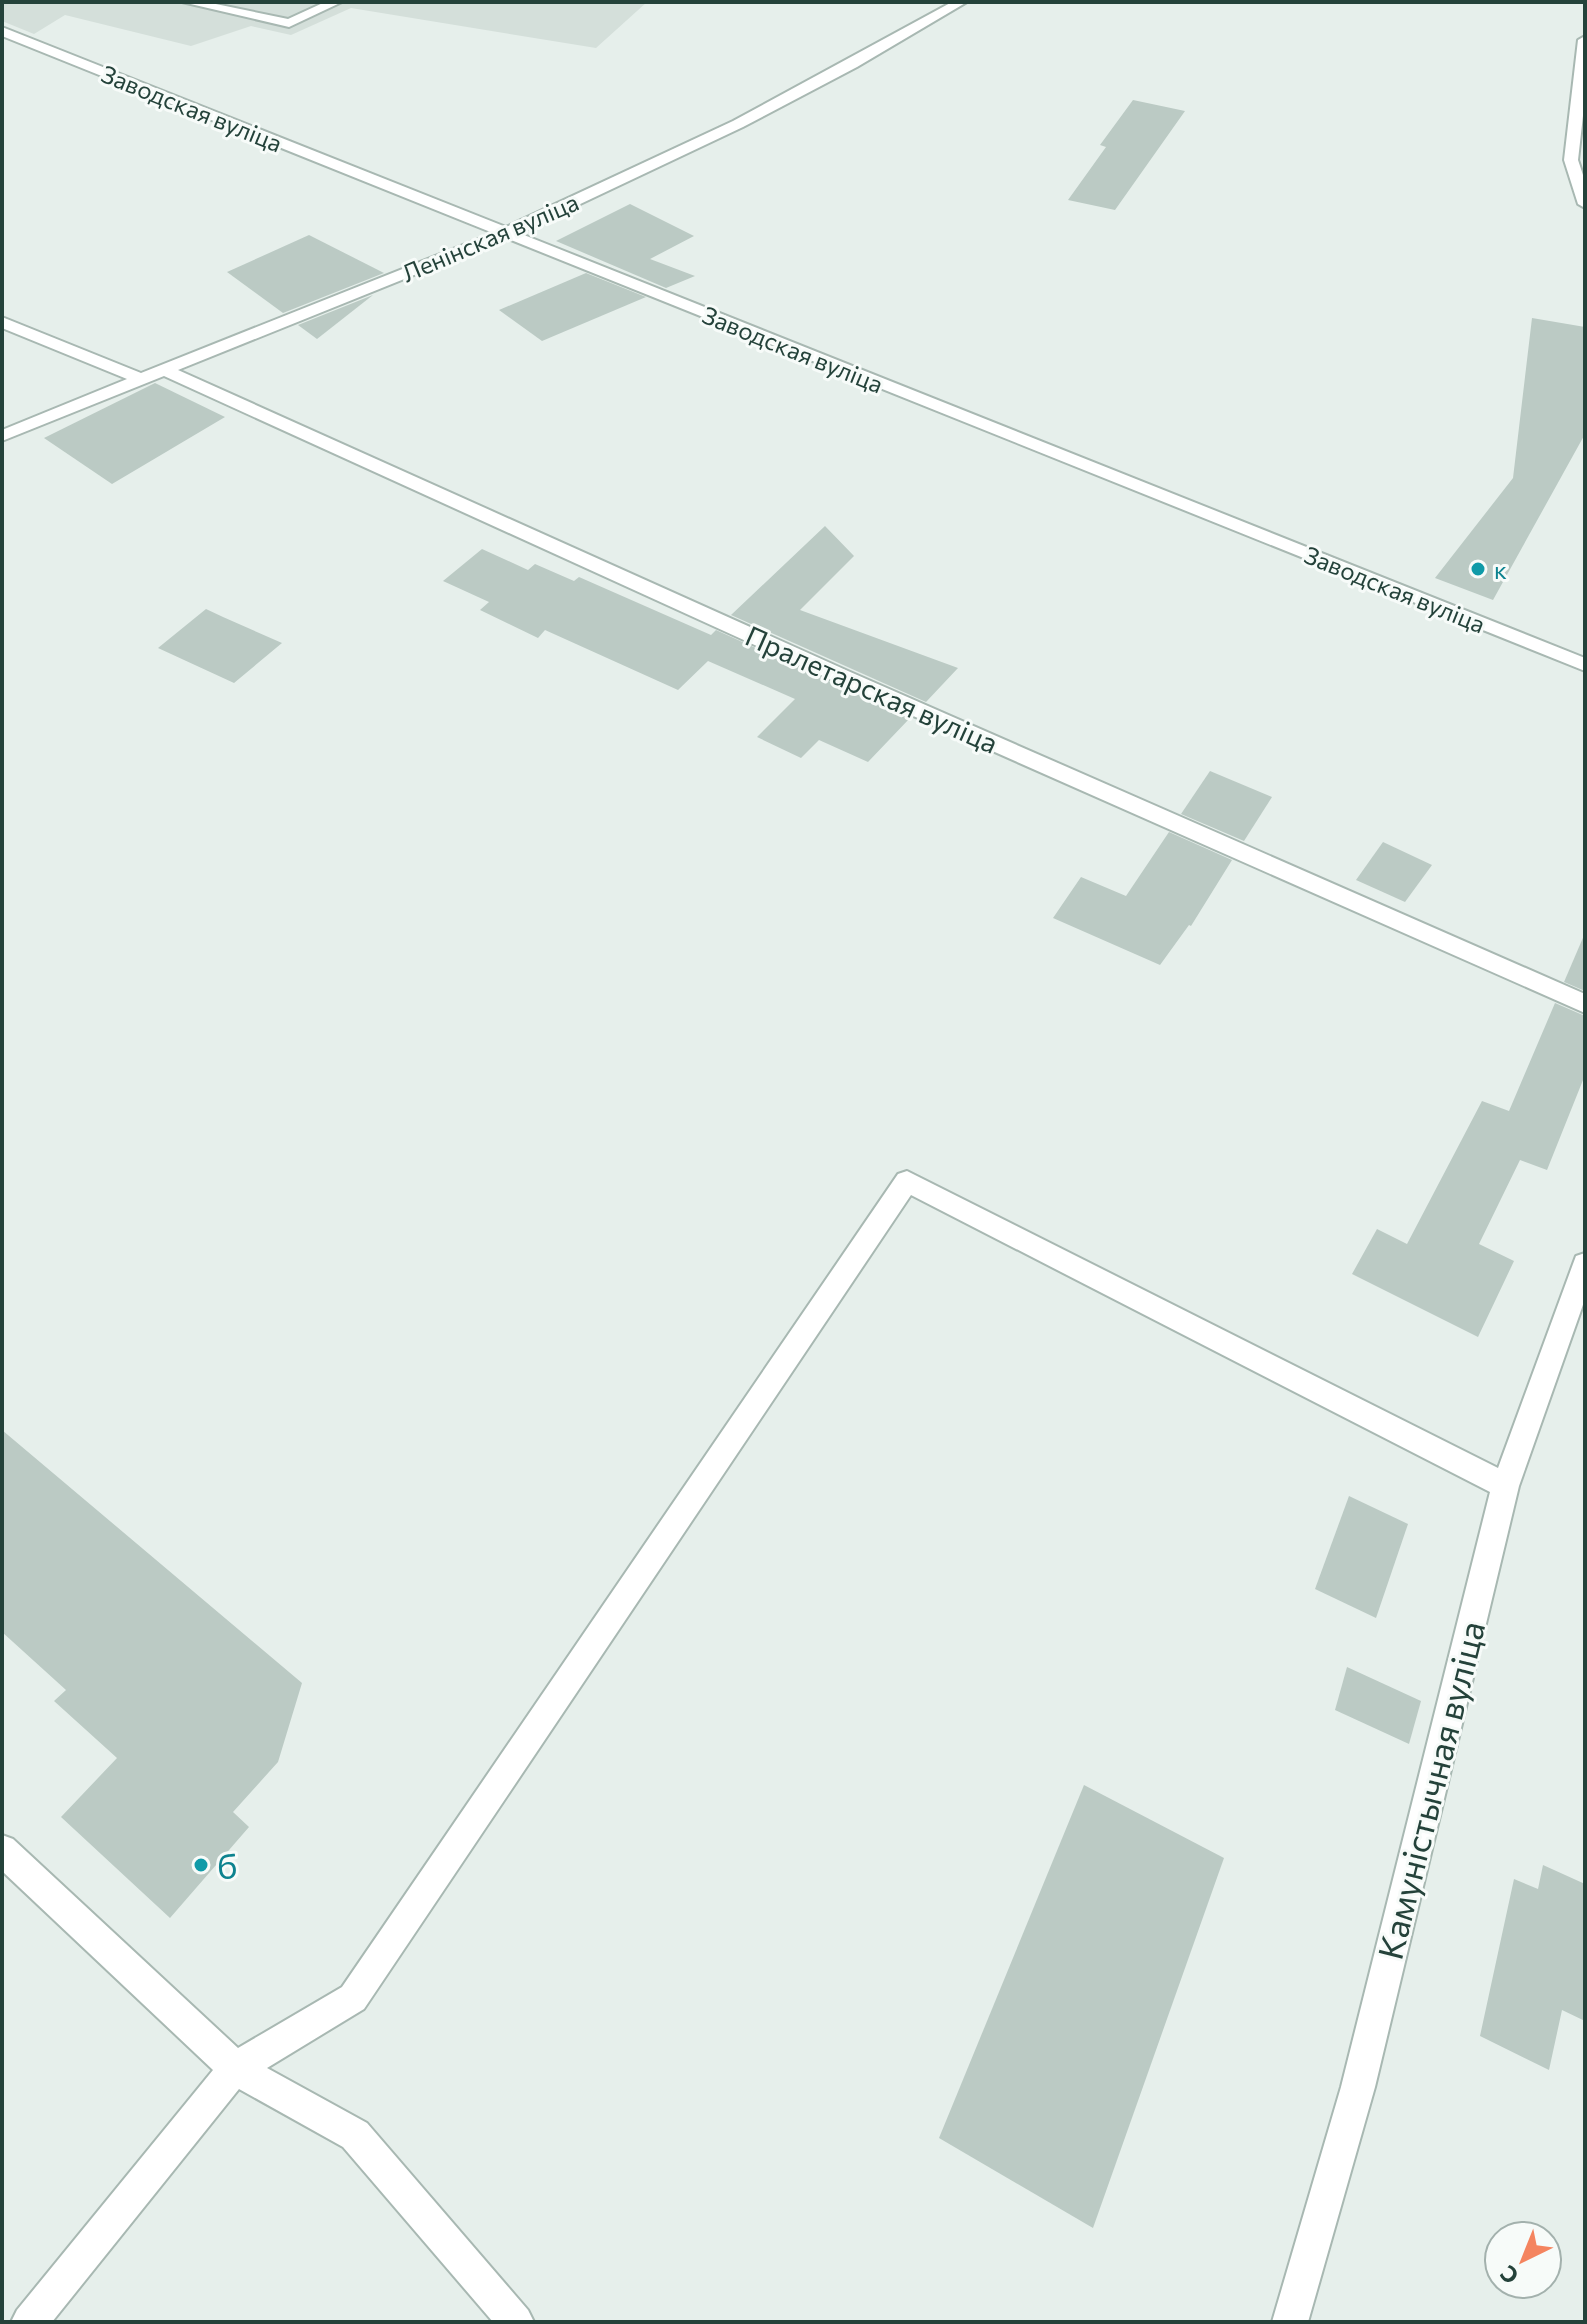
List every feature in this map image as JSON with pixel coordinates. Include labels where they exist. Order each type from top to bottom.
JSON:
[{"type":"street","points":[[188,2],[289,23],[336,2]]},
{"type":"street","name":"Ленінская вуліца","points":[[2,436],[138,378],[504,234],[603,190],[912,32],[961,2]]},
{"type":"street","name":"Заводская вуліца","points":[[2,31],[1585,665]]},
{"type":"street","points":[[1585,40],[1571,160],[1585,204]]},
{"type":"street","points":[[2,322],[138,378]]},
{"type":"street","name":"Пралетарская вуліца","points":[[162,369],[826,669],[1585,1004]]},
{"type":"street","points":[[29,2322],[235,2068],[353,1998],[907,1181],[1505,1486]]},
{"type":"street","name":"Камуністычная вуліца","points":[[1290,2322],[1358,2087],[1505,1486],[1585,1264]]},
{"type":"street","points":[[2,1850],[235,2068],[355,2135],[516,2322]]},
{"type":"shaded area","points":[[2,2],[647,2],[596,48],[351,8],[291,35],[251,26],[191,46],[65,15],[34,34],[2,21]]},
{"type":"building","points":[[1133,100],[1185,111],[1115,210],[1068,200],[1106,147],[1100,145]]},
{"type":"building","points":[[630,204],[694,236],[650,259],[695,276],[666,288],[556,241]]},
{"type":"building","points":[[309,235],[384,273],[283,313],[227,272]]},
{"type":"building","points":[[586,273],[646,297],[542,341],[499,310]]},
{"type":"building","points":[[373,295],[317,339],[298,325]]},
{"type":"building","points":[[1532,318],[1585,327],[1585,434],[1493,600],[1435,578],[1513,478]]},
{"type":"building","points":[[155,383],[225,417],[112,484],[44,438]]},
{"type":"building","points":[[825,526],[854,556],[800,610],[958,668],[926,702],[731,615]]},
{"type":"building","points":[[482,549],[528,570],[535,564],[574,581],[579,577],[711,635],[716,630],[910,718],[868,762],[819,740],[801,758],[757,737],[795,699],[708,661],[678,690],[545,630],[538,638],[480,610],[489,602],[443,581]]},
{"type":"building","points":[[206,609],[282,643],[234,683],[158,648]]},
{"type":"building","points":[[1210,771],[1272,797],[1244,841],[1181,814]]},
{"type":"building","points":[[1169,832],[1232,860],[1191,926],[1160,965],[1053,918],[1081,877],[1126,896]]},
{"type":"building","points":[[1383,842],[1432,865],[1405,902],[1356,880]]},
{"type":"building","points":[[1585,933],[1585,991],[1564,982]]},
{"type":"building","points":[[1555,1003],[1585,1016],[1585,1075],[1547,1170],[1520,1160],[1479,1244],[1514,1261],[1478,1337],[1352,1274],[1377,1229],[1407,1244],[1482,1101],[1509,1111]]},
{"type":"building","points":[[2,1430],[302,1683],[278,1762],[233,1812],[249,1827],[170,1918],[61,1817],[117,1758],[54,1701],[66,1690],[2,1632]]},
{"type":"building","points":[[1349,1496],[1408,1524],[1376,1618],[1315,1589]]},
{"type":"building","points":[[1347,1667],[1421,1701],[1409,1744],[1335,1710]]},
{"type":"building","points":[[1084,1785],[1224,1858],[1093,2228],[939,2138]]},
{"type":"building","points":[[1543,1865],[1585,1884],[1585,2021],[1562,2010],[1549,2070],[1480,2036],[1514,1879],[1538,1889]]},
{"type":"place","name":"к","points":[[1478,569]]},
{"type":"place","name":"б","points":[[201,1865]]}]
